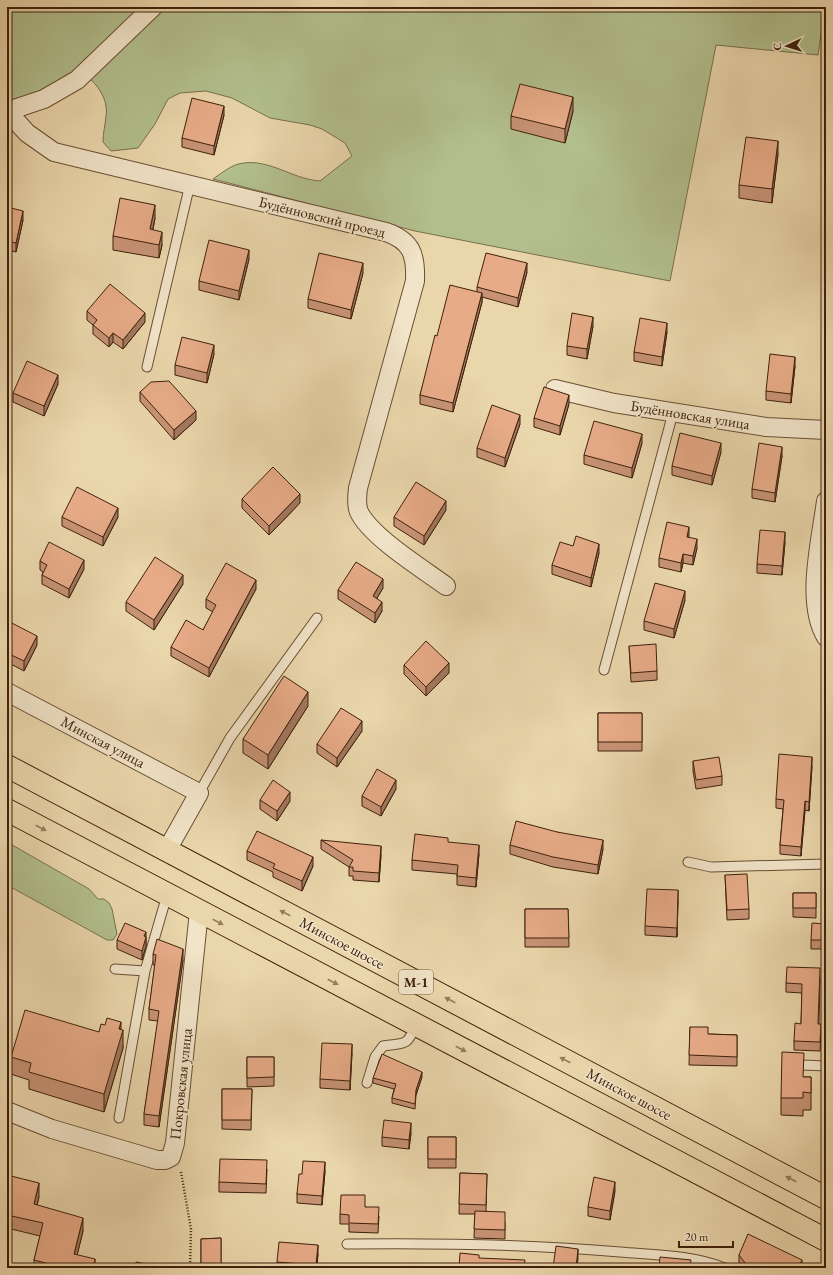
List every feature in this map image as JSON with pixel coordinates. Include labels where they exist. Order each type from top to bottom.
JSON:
[{"type":"highway","name":"Минское шоссе","points":[[7,766],[826,1198]]},
{"type":"highway","name":"М-1","points":[[7,810],[826,1240]]},
{"type":"street","points":[[7,111],[44,99],[77,80],[153,7]]},
{"type":"street","name":"Будённовский проезд","points":[[7,111],[27,133],[54,152],[386,232],[399,237],[410,248],[415,264],[415,281],[358,488],[357,502],[359,513],[376,534],[446,586]]},
{"type":"street","name":"Будённовская улица","points":[[555,389],[614,403],[673,413],[766,427],[826,430]]},
{"type":"street","points":[[826,500],[815,589],[815,608],[820,627],[826,637]]},
{"type":"street","name":"Минская улица","points":[[7,692],[199,793]]},
{"type":"street","points":[[167,850],[199,793]]},
{"type":"street","name":"Покровская улица","points":[[7,1111],[52,1129],[157,1160],[165,1160],[171,1157],[175,1143],[198,911]]},
{"type":"lane","points":[[147,367],[190,184]]},
{"type":"lane","points":[[604,670],[673,413]]},
{"type":"lane","points":[[199,793],[230,738],[317,618]]},
{"type":"lane","points":[[688,862],[711,867],[826,864]]},
{"type":"lane","points":[[119,1118],[145,971],[167,895]]},
{"type":"lane","points":[[115,969],[145,971]]},
{"type":"lane","points":[[367,1083],[375,1057],[383,1046],[402,1045],[410,1040],[416,1025]]},
{"type":"lane","points":[[803,1065],[826,1066]]},
{"type":"lane","points":[[347,1244],[412,1243],[574,1248],[695,1258],[725,1268]]},
{"type":"path","points":[[171,1157],[181,1170],[186,1194],[191,1229],[190,1268]]},
{"type":"green space","points":[[7,7],[825,7],[818,55],[716,45],[670,281],[415,231],[213,179],[232,166],[246,163],[257,163],[278,168],[298,176],[320,181],[352,156],[345,143],[322,129],[310,125],[270,118],[232,98],[206,91],[180,93],[168,99],[155,124],[138,148],[111,151],[103,142],[106,110],[103,96],[96,85],[80,71],[66,75],[38,93],[7,100]]},
{"type":"green space","points":[[7,842],[89,889],[98,899],[104,899],[109,903],[112,909],[117,934],[113,940],[107,940],[7,885]]},
{"type":"building","points":[[520,84],[573,97],[565,129],[511,116]]},
{"type":"building","points":[[192,98],[224,106],[214,146],[182,138]]},
{"type":"building","points":[[746,137],[778,141],[772,189],[739,185]]},
{"type":"building","points":[[120,198],[155,205],[150,229],[162,232],[159,245],[113,236]]},
{"type":"building","points":[[7,207],[23,211],[16,243],[7,241]]},
{"type":"building","points":[[209,240],[249,250],[239,291],[199,281]]},
{"type":"building","points":[[319,253],[363,263],[351,310],[308,299]]},
{"type":"building","points":[[486,253],[527,263],[518,298],[477,287]]},
{"type":"building","points":[[110,284],[145,313],[123,340],[113,333],[109,338],[93,325],[97,320],[87,311]]},
{"type":"building","points":[[450,285],[482,293],[453,403],[420,395],[435,335],[437,336]]},
{"type":"building","points":[[572,313],[593,317],[587,349],[567,346]]},
{"type":"building","points":[[640,318],[667,323],[662,357],[634,352]]},
{"type":"building","points":[[182,337],[214,345],[207,373],[175,365]]},
{"type":"building","points":[[770,354],[795,357],[791,394],[766,391]]},
{"type":"building","points":[[27,361],[58,375],[44,406],[13,393]]},
{"type":"building","points":[[169,381],[196,411],[174,430],[140,392],[151,382]]},
{"type":"building","points":[[544,387],[569,395],[560,426],[534,418]]},
{"type":"building","points":[[492,405],[520,415],[505,458],[477,448]]},
{"type":"building","points":[[594,421],[642,434],[632,468],[584,455]]},
{"type":"building","points":[[680,433],[721,443],[712,476],[672,466]]},
{"type":"building","points":[[759,443],[782,447],[775,493],[752,489]]},
{"type":"building","points":[[273,467],[300,494],[269,526],[242,499]]},
{"type":"building","points":[[416,482],[446,501],[424,536],[394,517]]},
{"type":"building","points":[[77,487],[118,508],[103,537],[62,517]]},
{"type":"building","points":[[667,522],[689,527],[687,537],[697,539],[693,556],[683,554],[681,563],[659,558]]},
{"type":"building","points":[[760,530],[785,532],[782,566],[757,564]]},
{"type":"building","points":[[576,536],[599,544],[591,578],[552,565],[560,542],[573,546]]},
{"type":"building","points":[[49,542],[84,560],[69,589],[42,575],[47,565],[40,561]]},
{"type":"building","points":[[155,557],[183,575],[154,620],[126,602]]},
{"type":"building","points":[[356,562],[383,579],[373,596],[382,602],[375,613],[338,590]]},
{"type":"building","points":[[226,563],[256,580],[209,668],[171,647],[186,620],[203,630],[216,605],[206,599]]},
{"type":"building","points":[[655,583],[685,591],[674,629],[644,621]]},
{"type":"building","points":[[8,621],[37,636],[24,661],[7,653]]},
{"type":"building","points":[[426,641],[449,663],[426,687],[404,665]]},
{"type":"building","points":[[656,644],[657,671],[631,673],[629,646]]},
{"type":"building","points":[[284,676],[308,692],[268,755],[243,739]]},
{"type":"building","points":[[341,708],[362,721],[337,758],[317,744]]},
{"type":"building","points":[[598,713],[642,713],[642,742],[598,742]]},
{"type":"building","points":[[779,754],[812,757],[809,802],[805,801],[801,847],[780,845],[784,800],[776,799]]},
{"type":"building","points":[[719,757],[722,776],[696,780],[693,761]]},
{"type":"building","points":[[377,769],[396,780],[381,807],[362,796]]},
{"type":"building","points":[[273,780],[290,792],[277,811],[260,800]]},
{"type":"building","points":[[516,821],[557,832],[603,840],[598,865],[553,857],[510,845]]},
{"type":"building","points":[[257,831],[313,857],[302,881],[273,868],[275,864],[247,851]]},
{"type":"building","points":[[415,834],[448,838],[448,842],[479,845],[476,878],[457,876],[458,865],[412,860]]},
{"type":"building","points":[[321,840],[381,846],[379,873],[353,871],[353,867],[349,867],[353,860]]},
{"type":"building","points":[[747,874],[749,909],[727,910],[725,875]]},
{"type":"building","points":[[647,889],[678,890],[677,928],[645,926]]},
{"type":"building","points":[[793,893],[816,893],[816,908],[793,908]]},
{"type":"building","points":[[525,909],[568,909],[569,938],[525,938]]},
{"type":"building","points":[[125,923],[146,932],[142,951],[117,940]]},
{"type":"building","points":[[812,923],[826,924],[825,940],[811,940]]},
{"type":"building","points":[[157,939],[183,949],[159,1116],[144,1114],[159,1011],[149,1009],[156,955],[153,954]]},
{"type":"building","points":[[787,967],[820,968],[818,1024],[821,1024],[820,1042],[794,1041],[795,1023],[801,1024],[802,984],[786,983]]},
{"type":"building","points":[[25,1010],[99,1032],[101,1024],[105,1025],[107,1018],[121,1022],[119,1029],[123,1030],[104,1094],[29,1072],[31,1063],[11,1057]]},
{"type":"building","points":[[690,1027],[708,1027],[708,1034],[737,1035],[737,1057],[689,1055]]},
{"type":"building","points":[[322,1043],[352,1044],[350,1081],[320,1079]]},
{"type":"building","points":[[782,1052],[804,1053],[803,1077],[811,1077],[811,1093],[803,1092],[803,1098],[781,1098]]},
{"type":"building","points":[[382,1054],[422,1072],[416,1090],[415,1104],[392,1098],[396,1084],[373,1078]]},
{"type":"building","points":[[247,1057],[274,1057],[274,1077],[247,1078]]},
{"type":"building","points":[[222,1089],[252,1089],[251,1120],[222,1120]]},
{"type":"building","points":[[384,1120],[411,1123],[409,1140],[382,1137]]},
{"type":"building","points":[[428,1137],[456,1137],[456,1159],[428,1159]]},
{"type":"building","points":[[220,1159],[267,1160],[266,1184],[219,1182]]},
{"type":"building","points":[[303,1161],[325,1162],[322,1196],[297,1194],[299,1174],[302,1174]]},
{"type":"building","points":[[460,1173],[487,1174],[486,1205],[459,1204]]},
{"type":"building","points":[[7,1175],[39,1183],[34,1204],[83,1218],[74,1254],[95,1259],[93,1268],[65,1268],[34,1260],[43,1223],[7,1215]]},
{"type":"building","points":[[594,1177],[615,1182],[610,1211],[588,1207]]},
{"type":"building","points":[[341,1195],[365,1195],[365,1207],[379,1207],[378,1224],[349,1223],[349,1215],[340,1214]]},
{"type":"building","points":[[475,1211],[505,1212],[505,1230],[474,1229]]},
{"type":"building","points":[[748,1234],[802,1260],[799,1267],[801,1268],[749,1268],[739,1255]]},
{"type":"building","points":[[221,1238],[221,1265],[201,1265],[201,1239]]},
{"type":"building","points":[[279,1242],[318,1245],[316,1265],[277,1262]]},
{"type":"building","points":[[556,1246],[578,1249],[576,1268],[553,1268]]},
{"type":"building","points":[[460,1253],[479,1255],[479,1258],[525,1260],[524,1268],[459,1268]]},
{"type":"building","points":[[660,1257],[691,1260],[690,1268],[659,1268]]},
{"type":"building","points":[[136,1262],[157,1266],[157,1268],[135,1268]]}]
